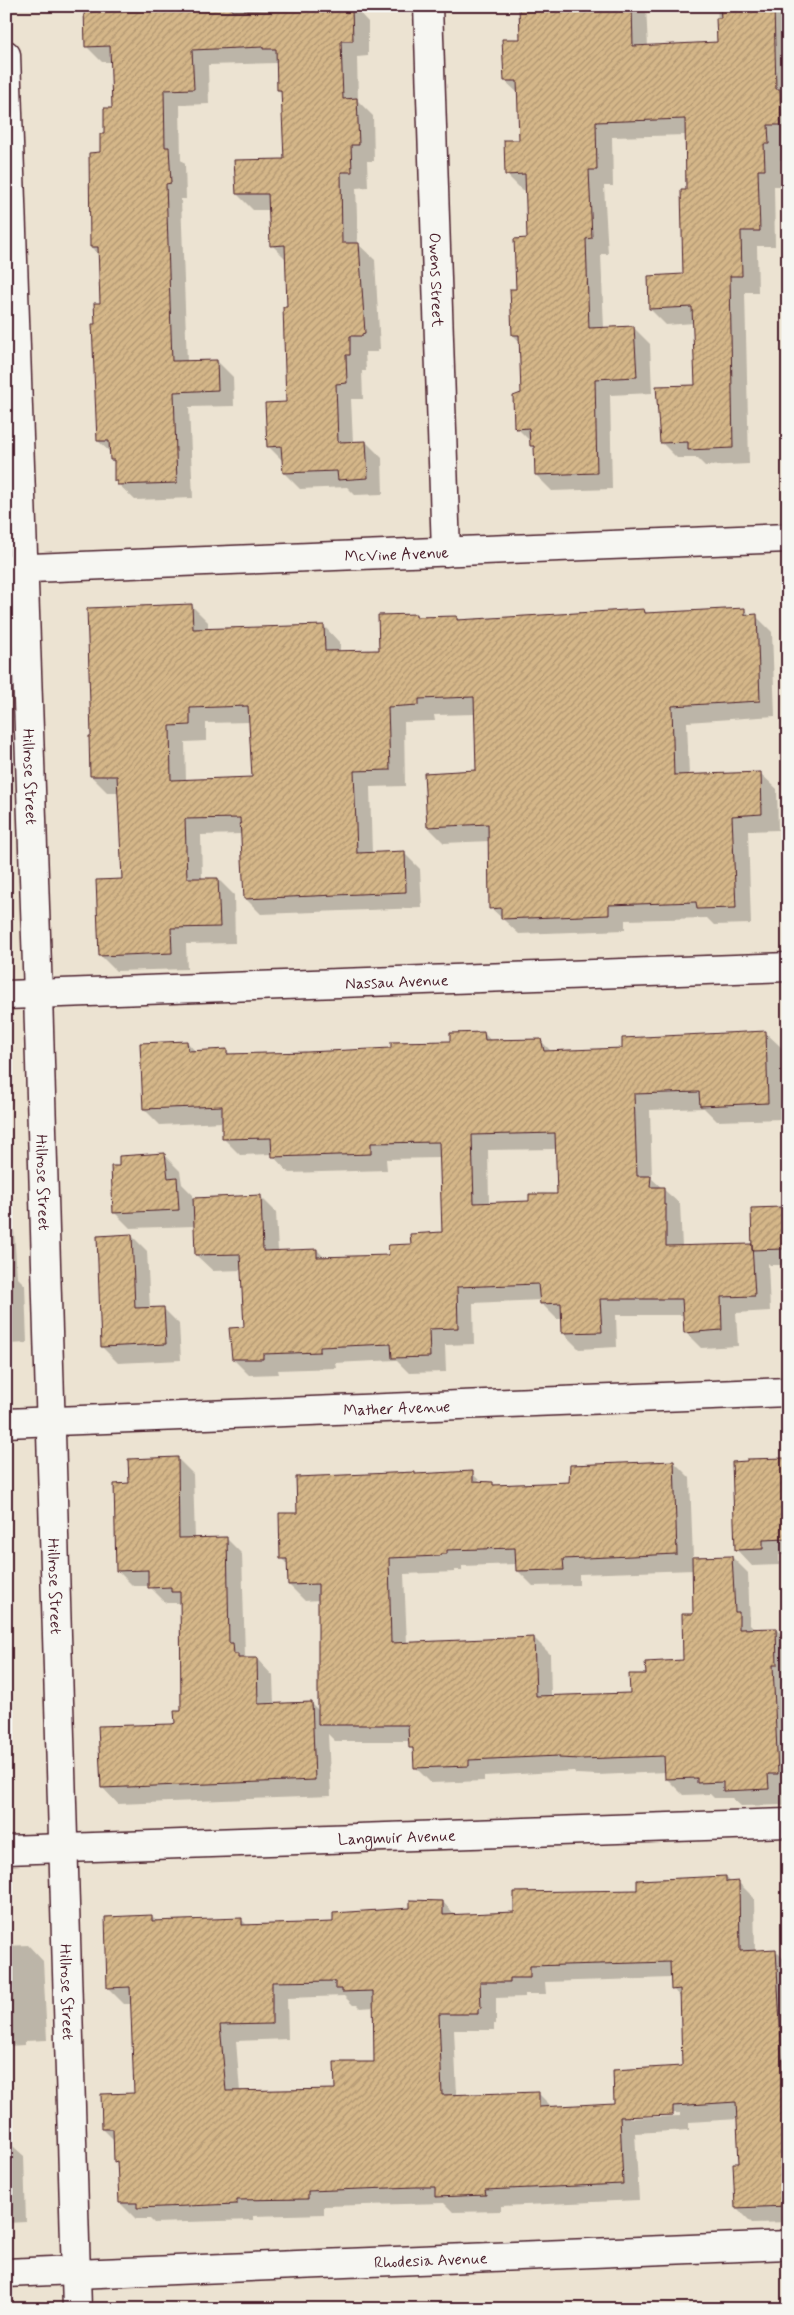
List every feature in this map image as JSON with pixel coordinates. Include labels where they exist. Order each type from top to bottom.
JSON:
[{"type":"street","name":"Owens Street","points":[[428,6],[446,552]]},
{"type":"street","name":"Hillrose Street","points":[[6,54],[15,569],[38,995],[76,2309]]},
{"type":"street","name":"McVine Avenue","points":[[15,569],[788,538]]},
{"type":"street","name":"Nassau Avenue","points":[[6,995],[788,967]]},
{"type":"street","name":"Mather Avenue","points":[[6,1423],[788,1392]]},
{"type":"street","name":"Langmuir Avenue","points":[[6,1850],[788,1823]]},
{"type":"street","name":"Rhodesia Avenue","points":[[6,2273],[788,2245]]},
{"type":"building","points":[[168,6],[168,9],[232,6],[232,11],[352,8],[353,41],[341,41],[343,99],[357,98],[359,145],[351,145],[352,172],[341,172],[342,243],[359,243],[365,333],[362,336],[350,336],[350,355],[346,355],[347,383],[336,384],[338,442],[366,441],[368,478],[338,480],[337,471],[283,473],[281,446],[267,447],[265,403],[286,402],[283,307],[287,307],[285,245],[270,246],[268,194],[236,194],[234,160],[284,159],[281,90],[277,90],[276,49],[263,49],[263,47],[192,50],[194,89],[164,90],[165,147],[169,147],[171,183],[166,184],[172,361],[217,360],[218,390],[174,392],[177,483],[117,485],[117,481],[114,481],[114,460],[110,460],[109,441],[97,441],[92,324],[95,324],[94,303],[100,303],[98,247],[90,247],[89,153],[100,152],[100,134],[104,134],[104,108],[112,108],[110,46],[85,47],[84,8]]},
{"type":"building","points":[[519,6],[632,6],[633,46],[717,42],[716,18],[721,18],[720,6],[774,6],[776,89],[780,89],[781,125],[768,125],[769,144],[764,144],[765,170],[758,170],[760,231],[741,231],[742,276],[730,276],[733,448],[688,450],[688,442],[660,443],[656,386],[695,385],[692,307],[649,309],[648,276],[683,274],[681,190],[686,190],[685,119],[596,122],[597,170],[589,170],[592,238],[586,239],[589,328],[634,326],[637,377],[595,379],[597,473],[535,475],[534,446],[530,446],[529,428],[516,429],[514,427],[513,396],[521,393],[519,335],[512,335],[510,289],[516,289],[514,239],[527,238],[525,174],[505,175],[504,140],[519,140],[517,81],[504,81],[502,39],[520,39]]},
{"type":"building","points":[[192,604],[193,629],[324,625],[325,651],[379,650],[378,615],[416,614],[416,617],[457,616],[457,620],[644,609],[645,613],[745,608],[745,615],[757,614],[760,701],[672,706],[674,775],[761,772],[762,814],[732,816],[736,908],[697,909],[696,902],[609,905],[609,915],[501,919],[501,908],[489,909],[488,824],[427,827],[424,773],[476,770],[474,697],[419,699],[419,705],[388,707],[390,770],[354,771],[357,853],[405,851],[406,892],[244,899],[240,818],[185,819],[187,878],[218,878],[220,927],[171,928],[172,953],[99,956],[96,880],[122,879],[117,776],[90,776],[89,736],[91,736],[87,608]],"holes":[[[248,706],[252,777],[171,780],[170,726],[190,725],[190,708]]]},
{"type":"building","points":[[766,1031],[768,1103],[700,1106],[699,1092],[634,1094],[637,1176],[651,1176],[650,1187],[664,1187],[666,1246],[752,1244],[755,1296],[721,1297],[722,1330],[684,1333],[682,1299],[600,1299],[602,1332],[562,1333],[561,1303],[540,1304],[538,1284],[457,1287],[458,1328],[429,1329],[430,1357],[392,1358],[391,1344],[320,1347],[320,1352],[263,1354],[263,1359],[232,1359],[229,1328],[244,1327],[240,1254],[195,1255],[193,1198],[261,1195],[263,1251],[317,1249],[317,1257],[389,1255],[388,1245],[411,1244],[410,1234],[442,1232],[439,1142],[371,1143],[371,1154],[272,1157],[271,1138],[222,1139],[222,1106],[143,1109],[140,1043],[187,1041],[188,1051],[227,1049],[227,1054],[307,1052],[391,1048],[391,1042],[450,1041],[450,1033],[484,1032],[485,1040],[541,1039],[544,1051],[622,1048],[622,1038]],"holes":[[[555,1133],[557,1194],[529,1194],[529,1201],[474,1203],[472,1135]]]},
{"type":"building","points":[[165,1153],[168,1178],[177,1177],[179,1210],[113,1213],[111,1166],[119,1166],[119,1156]]},
{"type":"building","points":[[782,1207],[783,1249],[752,1250],[751,1208]]},
{"type":"building","points":[[132,1234],[135,1308],[164,1307],[166,1344],[101,1347],[97,1236]]},
{"type":"building","points":[[178,1457],[179,1538],[227,1537],[229,1643],[233,1643],[234,1654],[238,1654],[238,1658],[257,1658],[258,1704],[312,1702],[315,1780],[101,1788],[98,1726],[172,1724],[175,1723],[174,1711],[181,1711],[180,1592],[171,1592],[171,1587],[148,1588],[148,1570],[116,1571],[114,1484],[129,1483],[128,1459]]},
{"type":"building","points":[[785,1458],[788,1539],[763,1540],[763,1549],[735,1550],[732,1462],[747,1461],[747,1459]]},
{"type":"building","points":[[674,1461],[677,1554],[563,1559],[564,1570],[516,1571],[515,1548],[447,1550],[447,1554],[440,1554],[440,1556],[389,1558],[391,1643],[534,1637],[536,1696],[630,1693],[629,1674],[646,1674],[645,1662],[683,1660],[682,1614],[693,1614],[692,1557],[732,1556],[735,1612],[739,1612],[739,1629],[776,1628],[777,1665],[773,1665],[778,1774],[768,1774],[769,1789],[723,1791],[723,1782],[697,1783],[697,1778],[665,1779],[664,1756],[581,1759],[559,1758],[559,1756],[469,1760],[469,1766],[414,1768],[413,1748],[409,1748],[408,1725],[318,1725],[318,1584],[288,1585],[287,1559],[280,1559],[279,1513],[297,1513],[296,1477],[473,1471],[473,1481],[493,1482],[493,1485],[569,1482],[570,1465]]},
{"type":"building","points":[[726,1876],[726,1882],[739,1881],[740,1951],[776,1949],[783,2081],[788,2081],[788,2206],[735,2208],[733,2163],[739,2163],[736,2102],[673,2106],[673,2115],[620,2117],[623,2184],[485,2190],[486,2195],[435,2197],[435,2187],[416,2187],[308,2191],[308,2199],[237,2200],[237,2204],[137,2208],[137,2203],[119,2203],[117,2161],[114,2162],[113,2129],[102,2129],[101,2094],[134,2093],[130,1987],[107,1988],[105,1917],[152,1915],[152,1921],[242,1918],[242,1925],[333,1922],[333,1913],[410,1908],[410,1900],[443,1901],[443,1915],[514,1912],[514,1892],[637,1890],[637,1880]],"holes":[[[670,1962],[671,1990],[680,1989],[682,2066],[613,2070],[614,2103],[539,2107],[539,2092],[442,2095],[439,2014],[478,2014],[478,2009],[481,2008],[480,1982],[510,1982],[510,1978],[530,1978],[530,1966]],[[335,1981],[335,1989],[342,1989],[342,1992],[373,1991],[374,2062],[334,2062],[335,2089],[226,2091],[220,2025],[272,2024],[272,1982]]]}]
